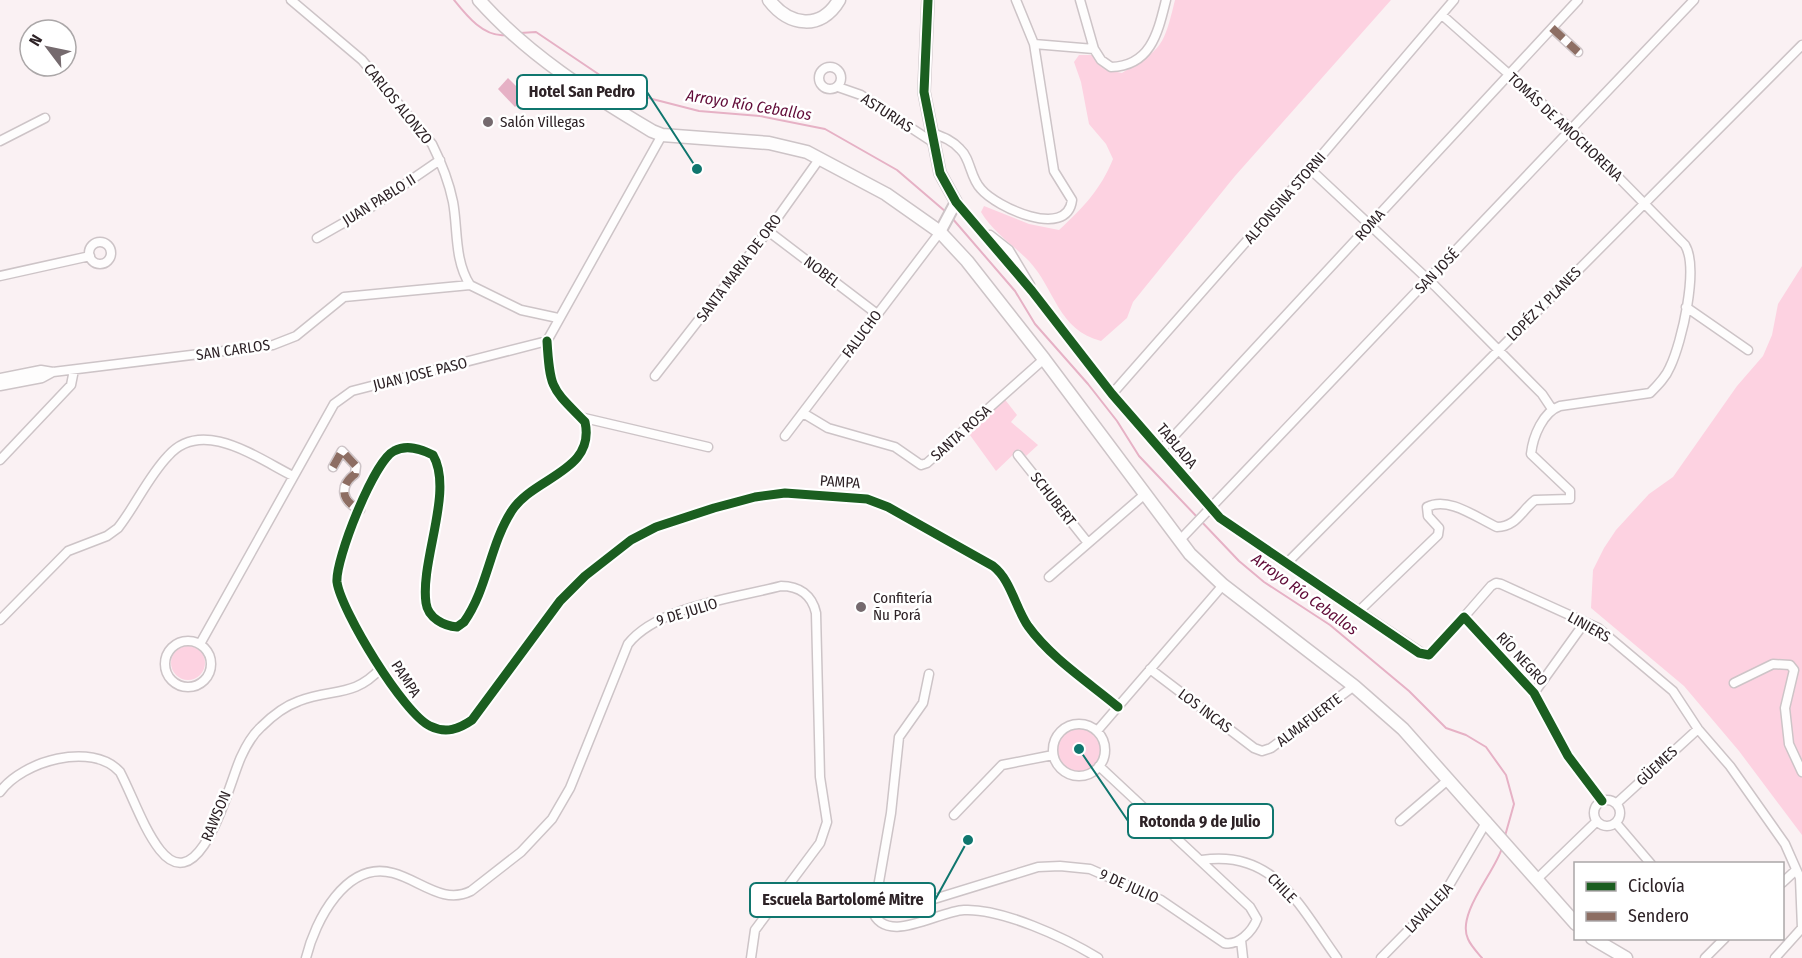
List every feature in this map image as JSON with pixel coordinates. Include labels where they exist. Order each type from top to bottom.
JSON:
[{"type":"main road","points":[[769,0],[782,14],[802,23],[814,22],[826,16],[839,0]]},
{"type":"main road","points":[[480,1],[498,22],[558,72],[662,135],[769,143],[820,158],[943,227],[1179,541],[1222,585],[1354,686],[1404,729],[1491,825],[1574,923]]},
{"type":"main road","points":[[1594,940],[1626,958]]},
{"type":"street","name":"CARLOS ALONZO","points":[[291,0],[362,60],[432,144],[440,160],[453,201],[461,264],[470,285]]},
{"type":"street","name":"TABLADA","points":[[928,0],[923,80],[933,138],[944,181],[954,205],[980,229],[1032,291],[1208,511],[1425,655],[1429,655],[1464,618]]},
{"type":"street","points":[[1016,0],[1034,44],[1094,49]]},
{"type":"street","points":[[1080,0],[1094,49],[1101,60],[1111,67],[1132,63],[1156,39],[1166,0]]},
{"type":"street","name":"ALFONSINA STORNI","points":[[1113,394],[1454,0]]},
{"type":"street","name":"ROMA","points":[[1161,450],[1578,0]]},
{"type":"street","name":"SAN JOSÉ","points":[[1179,541],[1694,0]]},
{"type":"street","name":"TOMÁS DE AMOCHORENA","points":[[1442,15],[1572,129],[1684,244],[1690,254],[1686,307]]},
{"type":"street","points":[[1552,28],[1578,52]]},
{"type":"street","name":"ASTURIAS","points":[[838,87],[861,94],[933,138],[949,140],[962,151],[974,178],[988,196],[1042,219],[1061,218],[1068,213],[1072,200],[1054,171],[1034,44]]},
{"type":"street","name":"LOPÉZ Y PLANES","points":[[1286,564],[1802,45]]},
{"type":"street","points":[[0,141],[45,118]]},
{"type":"street","points":[[662,135],[547,341],[551,381],[562,401],[580,417],[708,447]]},
{"type":"street","name":"SANTA MARIA DE ORO","points":[[656,376],[768,231],[820,158]]},
{"type":"street","name":"JUAN PABLO II","points":[[317,238],[373,206],[440,160]]},
{"type":"street","points":[[1310,169],[1499,349],[1542,394],[1552,409]]},
{"type":"street","points":[[943,227],[954,205]]},
{"type":"street","name":"FALUCHO","points":[[785,436],[943,227]]},
{"type":"street","name":"NOBEL","points":[[768,231],[877,314]]},
{"type":"street","points":[[0,276],[90,256]]},
{"type":"street","points":[[470,285],[521,310],[558,318]]},
{"type":"street","name":"SAN CARLOS","points":[[0,378],[41,370],[53,372],[273,345],[296,336],[344,297],[470,285]]},
{"type":"street","points":[[1359,611],[1438,535],[1439,528],[1426,512],[1427,507],[1439,503],[1448,505],[1497,527],[1505,527],[1515,522],[1535,500],[1570,499],[1570,491],[1531,454],[1545,418],[1552,409],[1650,393],[1672,364],[1686,307],[1748,350]]},
{"type":"street","name":"JUAN JOSE PASO","points":[[200,644],[329,411],[352,391],[547,341]]},
{"type":"street","name":"SANTA ROSA","points":[[803,413],[828,428],[895,447],[921,465],[927,463],[1044,359]]},
{"type":"street","points":[[0,460],[70,384],[74,369]]},
{"type":"street","name":"SAN CARLOS","points":[[0,386],[42,378],[53,372]]},
{"type":"street","name":"PAMPA","points":[[580,417],[586,430],[583,451],[568,468],[518,502],[496,546],[469,616],[457,627],[441,624],[434,618],[426,603],[430,553],[437,514],[439,470],[433,455],[409,447],[394,450],[374,476],[341,551],[336,569],[338,585],[351,619],[405,705],[418,720],[432,727],[449,730],[459,728],[472,720],[560,602],[585,576],[632,540],[656,527],[714,508],[755,497],[785,493],[878,502],[993,566],[1003,577],[1027,624],[1039,639],[1118,707]]},
{"type":"street","points":[[0,620],[68,551],[107,536],[118,528],[167,456],[179,444],[194,438],[207,438],[240,450],[293,476]]},
{"type":"street","points":[[333,467],[342,451],[356,466],[356,474],[345,481],[342,490],[345,499],[360,510]]},
{"type":"street","name":"SCHUBERT","points":[[1018,455],[1088,543]]},
{"type":"street","points":[[1049,577],[1145,494]]},
{"type":"street","name":"LINIERS","points":[[1464,618],[1496,583],[1606,633],[1664,681],[1698,729],[1730,766],[1778,831],[1796,870],[1801,885],[1802,928],[1799,935],[1775,958]]},
{"type":"street","points":[[1097,731],[1222,585]]},
{"type":"street","name":"9 DE JULIO","points":[[306,958],[320,919],[330,903],[339,892],[361,876],[375,872],[393,873],[435,892],[460,897],[471,891],[540,835],[570,788],[628,644],[646,626],[698,607],[781,586],[794,586],[813,602],[816,613],[820,777],[827,822],[820,843],[755,930],[751,958]]},
{"type":"street","name":"RÍO NEGRO","points":[[1464,618],[1534,693],[1568,756],[1602,801]]},
{"type":"street","points":[[1534,693],[1585,622]]},
{"type":"street","points":[[193,641],[200,644],[206,649],[211,663],[207,677],[202,683],[188,688],[174,683],[165,670],[166,654],[177,643],[193,641]]},
{"type":"street","points":[[1734,683],[1773,664],[1783,663],[1794,670],[1785,708],[1789,744],[1802,772]]},
{"type":"street","name":"RAWSON","points":[[0,792],[9,780],[21,771],[55,759],[81,758],[114,766],[120,772],[160,850],[175,862],[184,862],[192,859],[208,840],[240,758],[262,726],[298,701],[361,687],[381,668]]},
{"type":"street","name":"LOS INCAS","points":[[1150,669],[1254,748],[1262,751]]},
{"type":"street","points":[[929,674],[923,703],[899,737],[891,813],[876,899],[872,910],[875,918],[888,927],[910,925],[957,910],[994,912],[1098,958]]},
{"type":"street","name":"ALMAFUERTE","points":[[1262,751],[1270,748],[1354,686]]},
{"type":"street","points":[[1081,724],[1097,731],[1104,743],[1105,751],[1099,766],[1085,775],[1077,776],[1061,769],[1053,755],[1055,739],[1065,727],[1081,724]]},
{"type":"street","name":"GÜEMES","points":[[1617,803],[1698,729]]},
{"type":"street","points":[[954,815],[1002,765],[1053,755]]},
{"type":"street","points":[[1099,766],[1146,812],[1202,860],[1256,916],[1255,925],[1241,939],[1243,958]]},
{"type":"street","points":[[1400,821],[1449,779]]},
{"type":"street","points":[[1610,800],[1617,803],[1620,815],[1616,823],[1608,826],[1597,821],[1594,810],[1602,801],[1610,800]]},
{"type":"street","points":[[1536,880],[1597,821]]},
{"type":"street","points":[[1616,823],[1649,862]]},
{"type":"street","name":"LAVALLEJA","points":[[1381,958],[1444,894],[1491,825]]},
{"type":"street","name":"CHILE","points":[[1202,860],[1232,858],[1249,861],[1263,868],[1292,895],[1337,958]]},
{"type":"street","name":"9 DE JULIO","points":[[876,899],[884,892],[892,892],[921,903],[1014,873],[1060,866],[1107,875],[1161,900],[1224,943],[1230,944],[1241,939]]},
{"type":"street","points":[[1784,881],[1796,870]]},
{"type":"street","points":[[1705,958],[1724,940]]},
{"type":"shaded area","points":[[1175,0],[1391,0],[1235,176],[1133,302],[1127,318],[1101,341],[1075,328],[1066,318],[1038,272],[997,232],[981,212],[984,206],[1029,224],[1059,230],[1083,206],[1103,180],[1113,159],[1106,144],[1089,124],[1081,82],[1074,62],[1079,55],[1092,55],[1107,70],[1122,73],[1136,65],[1160,44],[1168,27]]},
{"type":"shaded area","points":[[508,78],[526,96],[515,107],[498,89]]},
{"type":"shaded area","points":[[1802,266],[1802,835],[1739,751],[1684,686],[1591,608],[1593,570],[1604,548],[1616,530],[1649,494],[1673,477],[1737,386],[1763,356],[1772,335],[1778,304]]},
{"type":"shaded area","points":[[1003,397],[1017,415],[1011,422],[1038,445],[1026,456],[1019,449],[996,471],[967,431]]},
{"type":"shaded area","points":[[188,646],[200,651],[205,663],[200,675],[188,680],[176,675],[171,663],[176,651]]},
{"type":"shaded area","points":[[1079,724],[1093,728],[1101,736],[1105,750],[1101,764],[1093,772],[1079,776],[1065,772],[1057,764],[1053,750],[1057,736],[1065,728]]},
{"type":"waterway","name":"Arroyo Río Ceballos","points":[[454,0],[483,29],[490,33],[506,35]]},
{"type":"waterway","name":"Arroyo Río Ceballos","points":[[520,33],[536,32],[625,92],[699,111],[760,116],[825,129],[897,170],[946,212]]},
{"type":"waterway","name":"Arroyo Río Ceballos","points":[[952,218],[1015,291],[1035,324],[1088,384],[1117,421],[1139,456],[1239,561],[1264,582],[1330,625],[1409,691],[1446,728],[1466,735],[1486,747],[1506,775],[1514,804],[1505,836]]},
{"type":"waterway","name":"Arroyo Río Ceballos","points":[[1482,958],[1468,939],[1467,918],[1502,848]]},
{"type":"marked path","points":[[1552,28],[1578,52]]},
{"type":"marked path","points":[[333,467],[342,451],[356,466],[355,474],[346,483],[344,493],[349,502],[360,510]]},
{"type":"cycle path","points":[[928,0],[924,92],[940,173],[956,202],[1032,291],[1112,394],[1220,518],[1419,653],[1429,655],[1464,617],[1534,693],[1568,756],[1602,801]]},
{"type":"cycle path","points":[[547,341],[550,370],[555,388],[585,422],[586,439],[581,452],[572,463],[533,490],[511,512],[498,539],[478,596],[464,622],[457,627],[442,623],[433,617],[426,603],[425,586],[440,487],[433,455],[419,449],[404,448],[394,451],[386,459],[376,473],[357,512],[342,554],[337,582],[341,596],[361,637],[405,703],[430,726],[447,730],[462,726],[472,720],[560,601],[585,576],[631,540],[656,527],[714,508],[755,497],[785,493],[867,499],[888,507],[993,566],[1009,586],[1024,619],[1037,638],[1118,707]]},
{"type":"place","name":"Salón Villegas","points":[[488,122]]},
{"type":"place","name":"Hotel San Pedro","points":[[697,169]]},
{"type":"place","name":"Confitería Ñu Porá","points":[[861,607]]},
{"type":"place","name":"Rotonda 9 de Julio","points":[[1079,749]]},
{"type":"place","name":"Escuela Bartolomé Mitre","points":[[968,840]]}]
